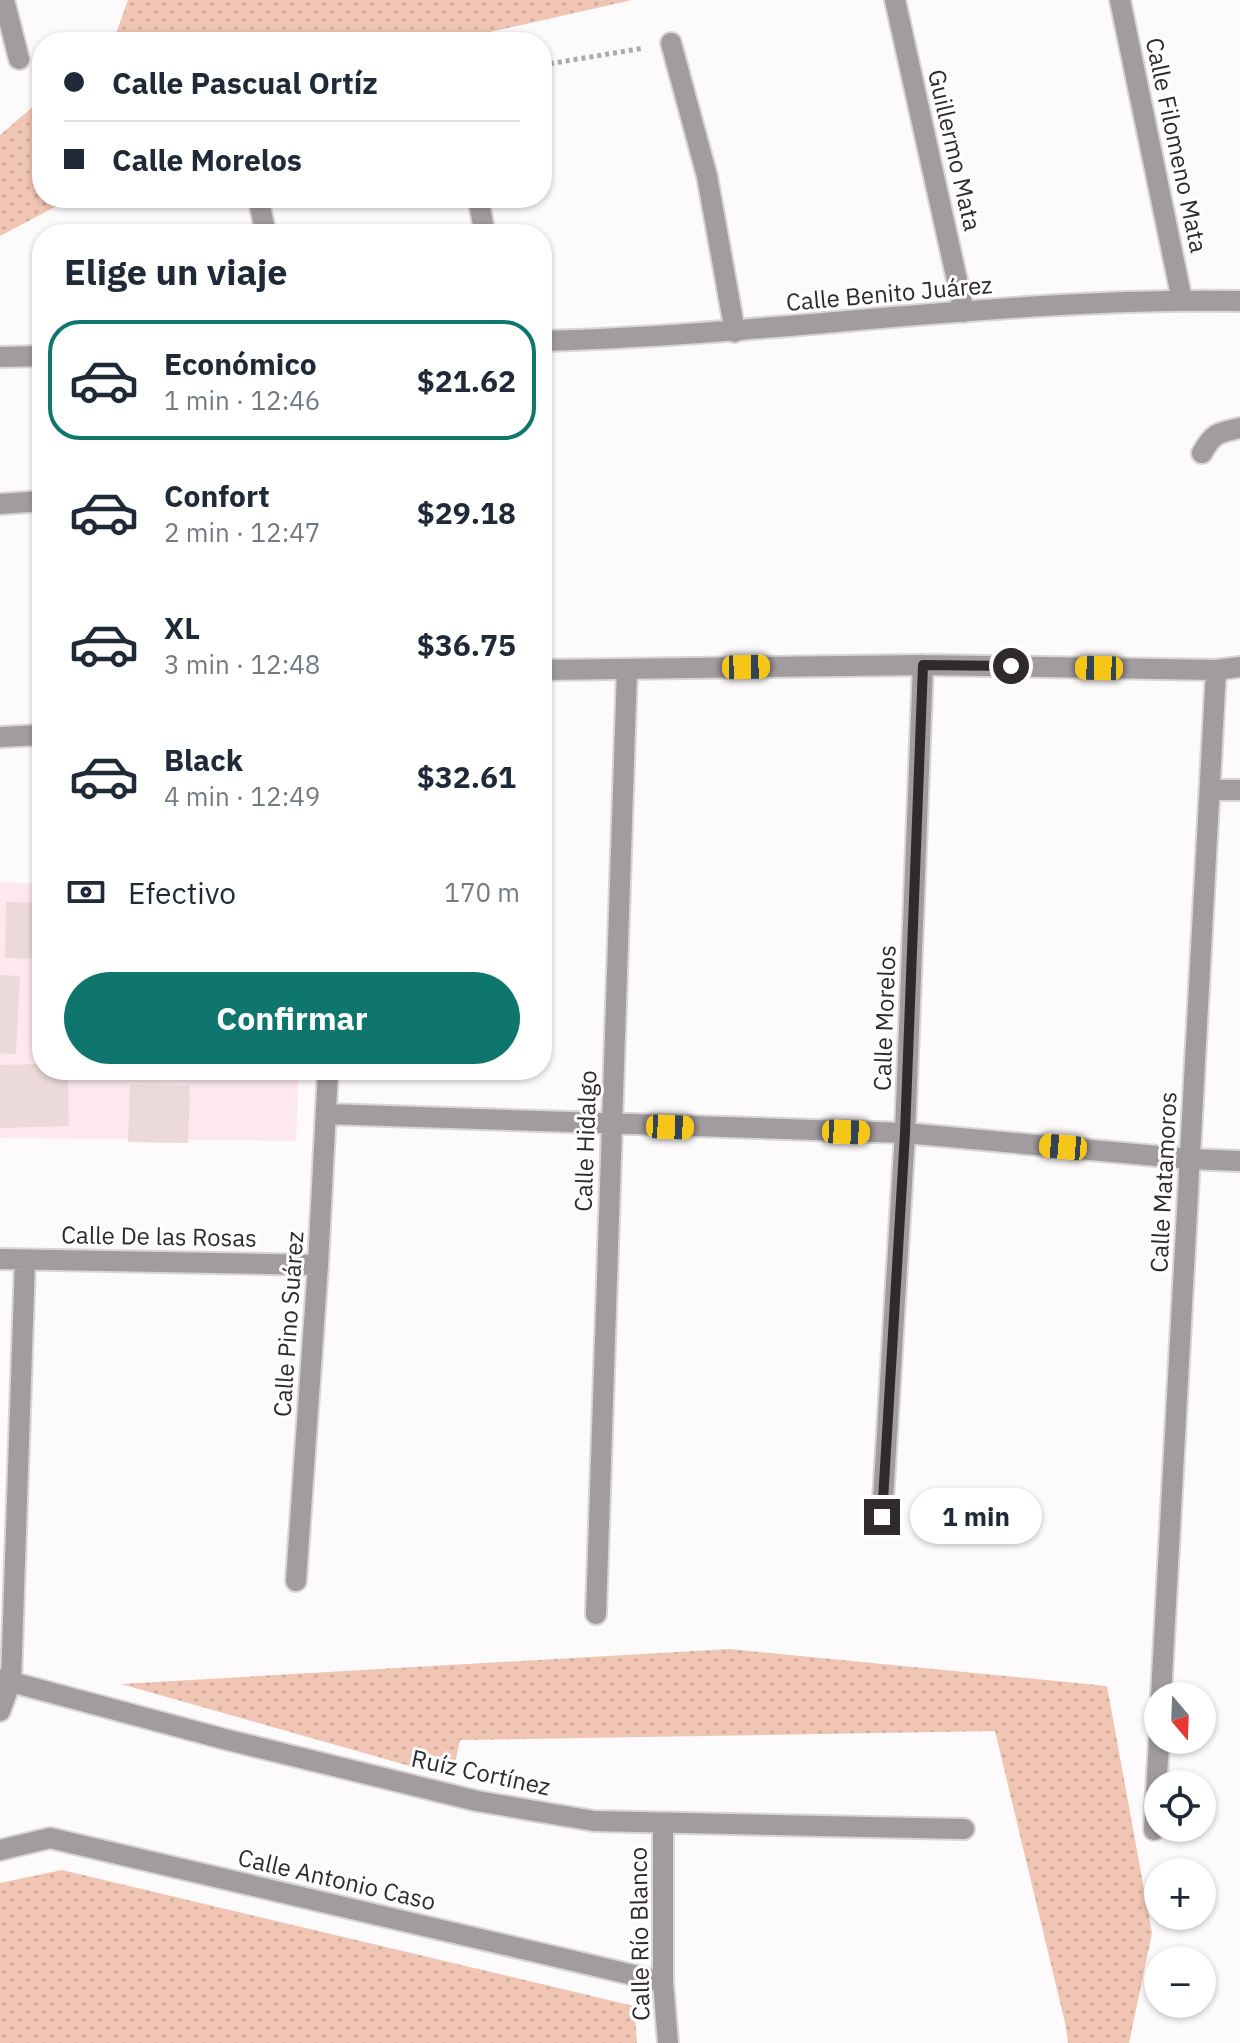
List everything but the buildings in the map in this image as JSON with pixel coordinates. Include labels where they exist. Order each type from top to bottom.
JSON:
[{"type":"street","points":[[4,0],[19,59]]},
{"type":"street","name":"Guillermo Mata","points":[[895,0],[964,312]]},
{"type":"street","name":"Calle Filomeno Mata","points":[[1120,0],[1182,300]]},
{"type":"street","points":[[671,43],[707,176],[735,332]]},
{"type":"street","name":"Calle Benito Juárez","points":[[552,341],[735,332],[1084,304],[1240,301]]},
{"type":"street","points":[[0,357],[32,356]]},
{"type":"street","points":[[1202,453],[1209,441],[1220,432],[1240,428]]},
{"type":"street","points":[[0,504],[32,502]]},
{"type":"street","points":[[552,670],[923,665],[1216,670],[1240,667]]},
{"type":"street","name":"Calle Morelos","points":[[882,1517],[905,1133],[923,665]]},
{"type":"street","name":"Calle Hidalgo","points":[[596,1614],[627,669]]},
{"type":"street","name":"Calle Matamoros","points":[[1162,1682],[1216,670]]},
{"type":"street","points":[[0,737],[32,735]]},
{"type":"street","points":[[1210,790],[1240,790]]},
{"type":"street","name":"Calle Pino Suárez","points":[[296,1581],[328,1080]]},
{"type":"street","points":[[327,1114],[905,1133],[1240,1161]]},
{"type":"street","name":"Calle De las Rosas","points":[[0,1259],[318,1265]]},
{"type":"street","points":[[0,1711],[6,1680],[25,1260]]},
{"type":"street","name":"Ruíz Cortínez","points":[[6,1680],[224,1739],[477,1801],[594,1821],[964,1829]]},
{"type":"street","name":"Calle Río Blanco","points":[[663,1824],[663,1982],[668,2043]]},
{"type":"street","name":"Calle Antonio Caso","points":[[0,1850],[50,1838],[663,1982]]},
{"type":"path","points":[[552,63],[671,43]]},
{"type":"shaded area","points":[[128,0],[632,0],[490,32],[116,32]]},
{"type":"shaded area","points":[[32,108],[32,208],[53,208],[0,236],[0,135]]},
{"type":"shaded area","points":[[0,882],[32,884],[32,1080],[299,1080],[296,1141],[0,1138]]},
{"type":"shaded area","points":[[729,1649],[1107,1686],[1144,1889],[1144,1930],[1151,1930],[1152,1933],[1149,1946],[1144,1946],[1144,1971],[1129,2043],[1068,2043],[995,1731],[460,1740],[452,1778],[121,1684]]},
{"type":"shaded area","points":[[62,1870],[634,2006],[637,2043],[0,2043],[0,1883]]},
{"type":"route","points":[[882,1517],[905,1133],[923,665],[1011,666]]}]
